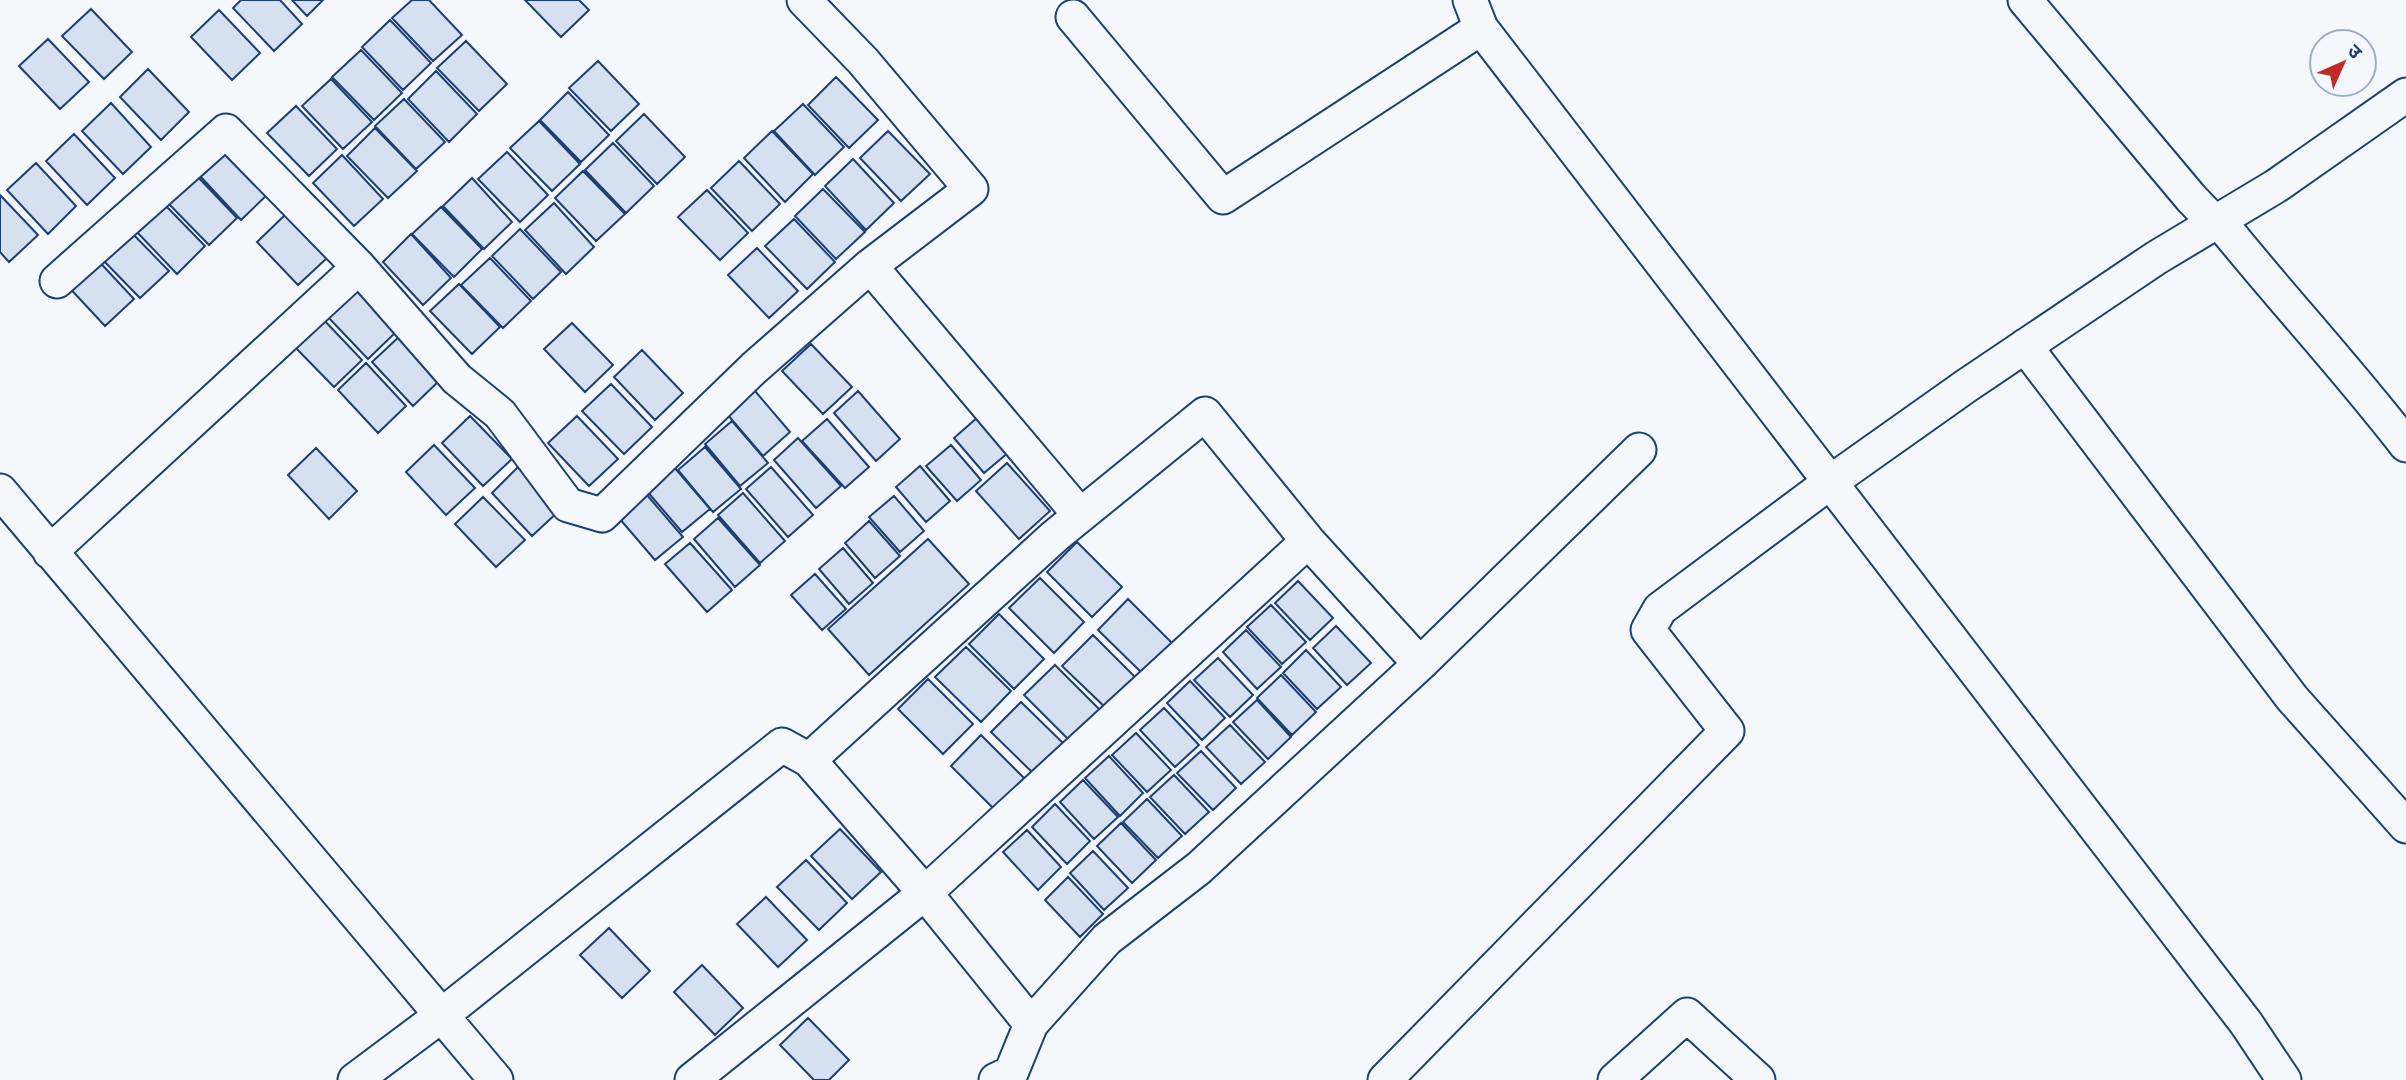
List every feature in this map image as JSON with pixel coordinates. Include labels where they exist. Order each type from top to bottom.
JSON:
[{"type":"street","points":[[57,281],[226,131],[359,267],[457,379],[500,414],[568,505],[602,515],[754,368],[870,266],[971,189],[863,61],[804,0]]},
{"type":"street","points":[[2025,0],[2101,93],[2214,222],[2224,227],[2272,286],[2314,331],[2406,445]]},
{"type":"street","points":[[1073,17],[1223,197],[1476,14],[1829,483],[2246,1023],[2284,1080]]},
{"type":"street","points":[[1385,1080],[1727,731],[1648,630],[1660,609],[1829,483],[2025,346],[2214,222],[2276,186],[2406,95]]},
{"type":"street","points":[[870,266],[1080,515]]},
{"type":"street","points":[[50,552],[359,267]]},
{"type":"street","points":[[2025,346],[2292,698],[2406,826]]},
{"type":"street","points":[[809,760],[1080,515],[1205,414],[1307,541],[1420,664]]},
{"type":"street","points":[[996,1080],[1011,1073],[1031,1024],[1107,939],[1199,868],[1420,664],[1639,450]]},
{"type":"street","points":[[2,496],[496,1080]]},
{"type":"street","points":[[692,1080],[925,893],[1307,541]]},
{"type":"street","points":[[355,1080],[442,1015],[782,745],[809,760],[925,893],[1031,1024]]},
{"type":"street","points":[[1615,1080],[1687,1015],[1758,1080]]},
{"type":"building","points":[[241,0],[280,0],[302,24],[274,51],[233,8]]},
{"type":"building","points":[[292,0],[323,0],[307,16]]},
{"type":"building","points":[[412,0],[429,0],[462,35],[433,61],[392,18]]},
{"type":"building","points":[[525,0],[579,0],[589,10],[561,37]]},
{"type":"building","points":[[91,9],[132,52],[104,79],[62,36]]},
{"type":"building","points":[[219,10],[260,53],[232,80],[191,37]]},
{"type":"building","points":[[390,20],[431,63],[403,90],[362,47]]},
{"type":"building","points":[[48,39],[89,82],[60,109],[19,66]]},
{"type":"building","points":[[466,41],[507,84],[479,111],[437,68]]},
{"type":"building","points":[[361,50],[402,93],[374,120],[332,77]]},
{"type":"building","points":[[598,61],[639,104],[611,131],[569,88]]},
{"type":"building","points":[[148,69],[189,112],[161,140],[120,97]]},
{"type":"building","points":[[436,71],[477,114],[449,142],[408,99]]},
{"type":"building","points":[[836,77],[878,120],[849,148],[808,105]]},
{"type":"building","points":[[331,79],[372,122],[343,149],[302,106]]},
{"type":"building","points":[[568,92],[609,135],[581,162],[540,120]]},
{"type":"building","points":[[404,99],[445,142],[416,169],[375,126]]},
{"type":"building","points":[[111,103],[151,147],[123,174],[82,131]]},
{"type":"building","points":[[803,104],[844,147],[815,175],[774,131]]},
{"type":"building","points":[[296,106],[337,149],[309,176],[267,133]]},
{"type":"building","points":[[644,114],[685,157],[657,184],[616,141]]},
{"type":"building","points":[[539,121],[580,164],[552,191],[510,148]]},
{"type":"building","points":[[375,128],[417,171],[388,198],[347,156]]},
{"type":"building","points":[[772,131],[813,174],[785,202],[744,158]]},
{"type":"building","points":[[888,131],[930,174],[901,201],[860,158]]},
{"type":"building","points":[[74,134],[115,178],[87,205],[46,161]]},
{"type":"building","points":[[613,143],[654,186],[626,213],[585,170]]},
{"type":"building","points":[[228,149],[269,193],[241,220],[200,176]]},
{"type":"building","points":[[507,152],[548,195],[520,222],[478,179]]},
{"type":"building","points":[[342,155],[383,199],[354,226],[313,183]]},
{"type":"building","points":[[853,159],[894,203],[866,230],[825,186]]},
{"type":"building","points":[[739,161],[780,204],[752,231],[711,188]]},
{"type":"building","points":[[36,163],[76,206],[48,234],[7,190]]},
{"type":"building","points":[[583,171],[625,214],[596,241],[555,198]]},
{"type":"building","points":[[196,175],[237,218],[209,245],[167,202]]},
{"type":"building","points":[[472,178],[512,222],[484,249],[443,206]]},
{"type":"building","points":[[823,189],[865,232],[836,259],[795,216]]},
{"type":"building","points":[[707,190],[748,233],[720,260],[678,217]]},
{"type":"building","points":[[0,195],[38,235],[9,262],[0,252]]},
{"type":"building","points":[[554,203],[594,247],[566,274],[525,230]]},
{"type":"building","points":[[164,204],[205,246],[177,274],[135,230]]},
{"type":"building","points":[[441,207],[482,249],[454,277],[412,234]]},
{"type":"building","points":[[285,215],[327,258],[298,285],[257,242]]},
{"type":"building","points":[[794,219],[835,262],[807,289],[765,246]]},
{"type":"building","points":[[128,229],[169,271],[140,298],[99,256]]},
{"type":"building","points":[[520,229],[561,272],[533,299],[492,256]]},
{"type":"building","points":[[411,234],[451,278],[423,305],[383,262]]},
{"type":"building","points":[[757,248],[798,291],[769,318],[728,275]]},
{"type":"building","points":[[93,255],[134,299],[105,326],[64,282]]},
{"type":"building","points":[[490,258],[531,301],[503,328],[461,285]]},
{"type":"building","points":[[459,284],[500,327],[472,354],[430,311]]},
{"type":"building","points":[[356,289],[397,331],[368,359],[327,316]]},
{"type":"building","points":[[321,317],[362,360],[334,387],[292,344]]},
{"type":"building","points":[[572,323],[613,365],[585,392],[544,349]]},
{"type":"building","points":[[401,335],[442,378],[413,406],[372,362]]},
{"type":"building","points":[[811,344],[852,387],[823,414],[782,371]]},
{"type":"building","points":[[642,350],[683,393],[655,420],[614,377]]},
{"type":"building","points":[[366,363],[406,406],[378,433],[338,390]]},
{"type":"building","points":[[611,384],[652,427],[624,454],[582,411]]},
{"type":"building","points":[[755,391],[790,432],[763,456],[727,414]]},
{"type":"building","points":[[858,391],[900,439],[876,461],[834,413]]},
{"type":"building","points":[[470,416],[512,459],[483,486],[442,443]]},
{"type":"building","points":[[577,416],[618,459],[589,486],[548,443]]},
{"type":"building","points":[[978,417],[1009,452],[984,473],[954,438]]},
{"type":"building","points":[[827,419],[869,467],[845,488],[802,441]]},
{"type":"building","points":[[732,421],[768,463],[740,486],[705,444]]},
{"type":"building","points":[[798,438],[841,486],[816,508],[774,460]]},
{"type":"building","points":[[434,445],[475,488],[446,515],[406,472]]},
{"type":"building","points":[[951,445],[981,480],[957,501],[926,466]]},
{"type":"building","points":[[705,447],[741,489],[713,512],[678,470]]},
{"type":"building","points":[[316,448],[357,491],[329,519],[288,475]]},
{"type":"building","points":[[1007,463],[1050,511],[1019,539],[976,491]]},
{"type":"building","points":[[520,465],[561,509],[532,536],[492,493]]},
{"type":"building","points":[[920,466],[950,501],[926,522],[896,487]]},
{"type":"building","points":[[674,467],[710,509],[682,532],[646,490]]},
{"type":"building","points":[[771,467],[813,515],[788,537],[746,489]]},
{"type":"building","points":[[743,493],[785,541],[760,563],[718,515]]},
{"type":"building","points":[[647,495],[683,537],[655,560],[619,518]]},
{"type":"building","points":[[894,496],[924,531],[900,552],[869,517]]},
{"type":"building","points":[[483,497],[525,540],[496,567],[455,524]]},
{"type":"building","points":[[718,518],[760,565],[735,587],[694,539]]},
{"type":"building","points":[[869,521],[900,556],[875,578],[845,543]]},
{"type":"building","points":[[928,539],[969,584],[869,675],[828,629]]},
{"type":"building","points":[[1077,542],[1122,587],[1092,617],[1047,572]]},
{"type":"building","points":[[690,543],[732,590],[707,612],[665,564]]},
{"type":"building","points":[[843,548],[873,583],[849,604],[819,569]]},
{"type":"building","points":[[815,574],[846,609],[822,630],[791,595]]},
{"type":"building","points":[[1040,578],[1084,622],[1054,653],[1009,608]]},
{"type":"building","points":[[1298,581],[1333,618],[1310,640],[1275,603]]},
{"type":"building","points":[[1128,599],[1173,644],[1143,674],[1098,630]]},
{"type":"building","points":[[1271,605],[1306,642],[1282,664],[1247,627]]},
{"type":"building","points":[[999,614],[1044,659],[1014,689],[969,644]]},
{"type":"building","points":[[1336,626],[1371,663],[1347,685],[1313,648]]},
{"type":"building","points":[[1246,630],[1281,667],[1257,689],[1223,652]]},
{"type":"building","points":[[1093,635],[1138,680],[1108,710],[1062,666]]},
{"type":"building","points":[[966,647],[1011,691],[981,722],[935,677]]},
{"type":"building","points":[[1306,650],[1341,687],[1317,709],[1283,673]]},
{"type":"building","points":[[1218,658],[1253,695],[1230,717],[1194,680]]},
{"type":"building","points":[[1055,665],[1100,710],[1069,740],[1024,695]]},
{"type":"building","points":[[1281,675],[1316,712],[1292,735],[1257,698]]},
{"type":"building","points":[[928,679],[973,724],[943,754],[898,709]]},
{"type":"building","points":[[1190,681],[1225,718],[1202,740],[1167,703]]},
{"type":"building","points":[[1257,700],[1291,737],[1268,759],[1233,722]]},
{"type":"building","points":[[1021,702],[1066,746],[1036,776],[991,732]]},
{"type":"building","points":[[1164,708],[1199,745],[1175,767],[1140,730]]},
{"type":"building","points":[[1230,725],[1265,762],[1241,784],[1206,747]]},
{"type":"building","points":[[1136,733],[1171,770],[1147,792],[1112,755]]},
{"type":"building","points":[[981,735],[1026,780],[996,811],[951,766]]},
{"type":"building","points":[[1201,751],[1236,788],[1213,810],[1177,773]]},
{"type":"building","points":[[1109,756],[1143,793],[1120,816],[1085,778]]},
{"type":"building","points":[[1174,775],[1209,812],[1185,834],[1150,797]]},
{"type":"building","points":[[1083,780],[1118,817],[1094,839],[1060,802]]},
{"type":"building","points":[[1147,799],[1182,836],[1158,858],[1123,822]]},
{"type":"building","points":[[1055,804],[1090,841],[1067,864],[1032,827]]},
{"type":"building","points":[[1121,823],[1156,860],[1132,883],[1097,846]]},
{"type":"building","points":[[840,829],[881,872],[852,899],[811,856]]},
{"type":"building","points":[[1027,830],[1061,867],[1038,890],[1003,852]]},
{"type":"building","points":[[1093,851],[1128,888],[1104,910],[1070,873]]},
{"type":"building","points":[[806,860],[847,903],[819,930],[777,887]]},
{"type":"building","points":[[1068,877],[1103,914],[1080,937],[1045,900]]},
{"type":"building","points":[[766,897],[807,940],[778,967],[737,924]]},
{"type":"building","points":[[609,928],[650,971],[622,998],[580,955]]},
{"type":"building","points":[[702,965],[743,1008],[715,1035],[674,992]]},
{"type":"building","points":[[808,1018],[849,1060],[829,1080],[814,1080],[780,1045]]}]
